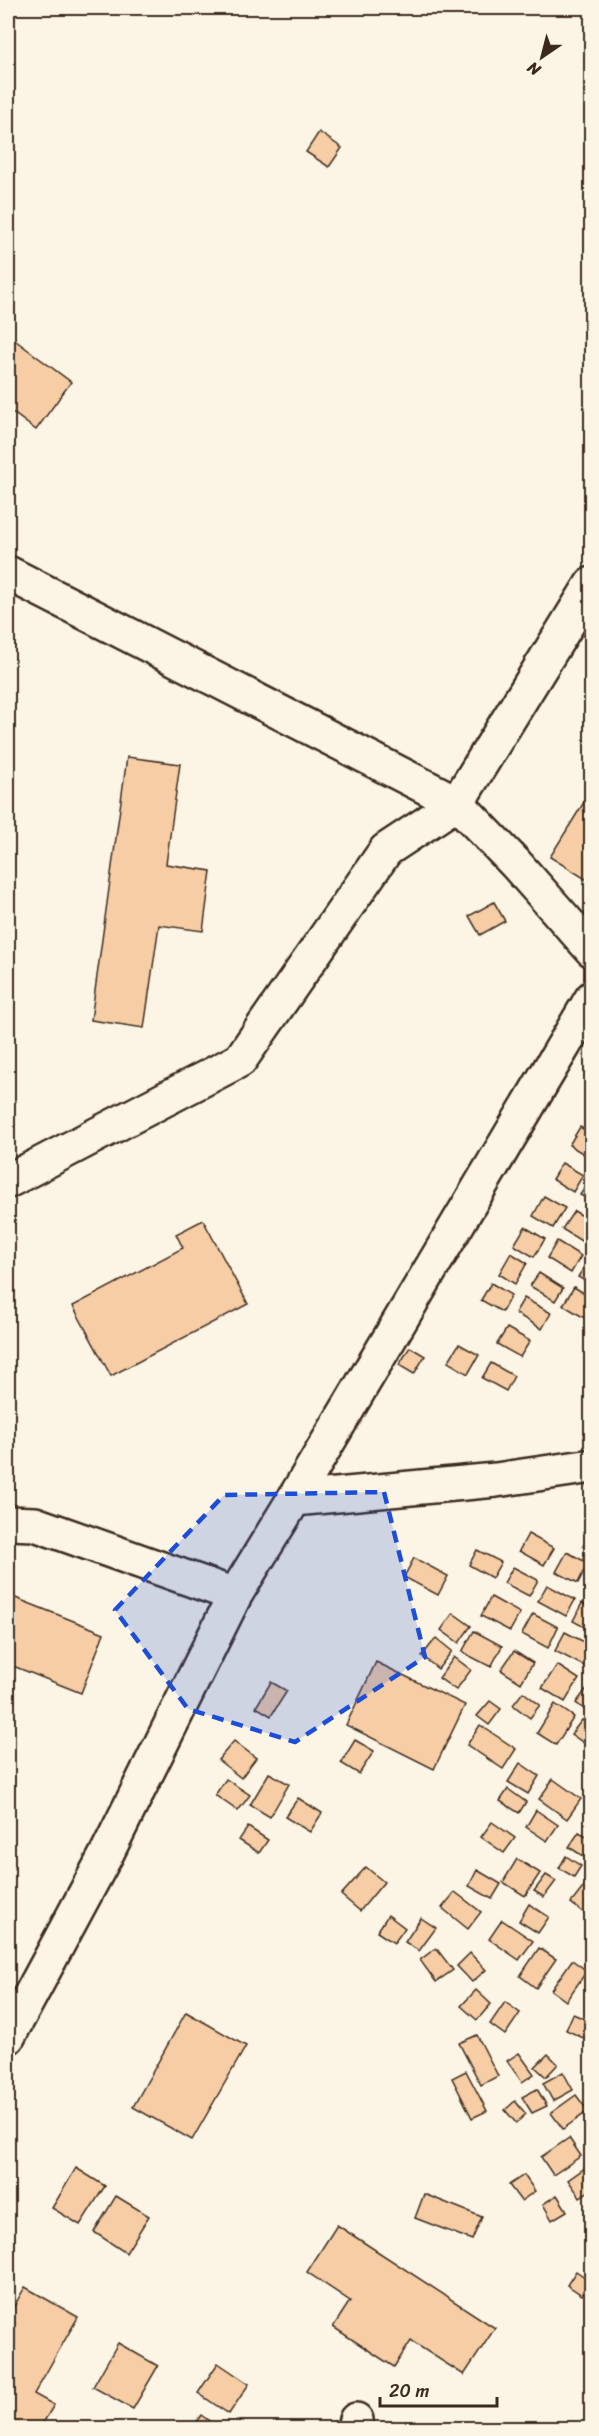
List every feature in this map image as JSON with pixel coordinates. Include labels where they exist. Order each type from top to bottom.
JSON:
[{"type":"street","points":[[8,573],[457,803],[516,864],[591,950]]},
{"type":"street","points":[[8,1181],[240,1060],[386,849],[457,803],[591,584]]},
{"type":"street","points":[[8,2037],[106,1855],[235,1595],[591,998]]},
{"type":"street","points":[[294,1499],[496,1480],[591,1466]]},
{"type":"street","points":[[8,1523],[35,1524],[235,1595]]},
{"type":"highlighted area","points":[[384,1492],[425,1657],[295,1742],[188,1709],[115,1610],[224,1495]]},
{"type":"building","points":[[319,132],[342,148],[329,167],[306,152]]},
{"type":"building","points":[[8,335],[71,382],[36,430],[8,409]]},
{"type":"building","points":[[127,757],[180,764],[166,864],[211,871],[203,931],[159,925],[144,1028],[91,1020]]},
{"type":"building","points":[[586,799],[592,802],[592,883],[550,857]]},
{"type":"building","points":[[494,902],[505,921],[480,935],[469,916]]},
{"type":"building","points":[[580,1127],[592,1134],[592,1154],[589,1157],[569,1145]]},
{"type":"building","points":[[562,1163],[583,1175],[573,1192],[552,1179]]},
{"type":"building","points":[[592,1177],[592,1201],[580,1195]]},
{"type":"building","points":[[544,1196],[565,1208],[553,1228],[533,1216]]},
{"type":"building","points":[[574,1211],[592,1221],[592,1234],[586,1244],[562,1229]]},
{"type":"building","points":[[203,1220],[248,1304],[111,1376],[73,1306],[183,1248],[176,1234]]},
{"type":"building","points":[[525,1227],[545,1239],[534,1257],[514,1245]]},
{"type":"building","points":[[557,1241],[581,1256],[571,1273],[547,1258]]},
{"type":"building","points":[[511,1253],[527,1263],[515,1284],[499,1274]]},
{"type":"building","points":[[589,1259],[592,1261],[592,1285],[578,1277]]},
{"type":"building","points":[[539,1273],[563,1288],[555,1301],[530,1286]]},
{"type":"building","points":[[491,1283],[511,1295],[502,1312],[481,1300]]},
{"type":"building","points":[[574,1287],[592,1298],[592,1310],[586,1319],[563,1305]]},
{"type":"building","points":[[524,1298],[551,1313],[542,1329],[515,1313]]},
{"type":"building","points":[[507,1328],[530,1341],[520,1357],[497,1344]]},
{"type":"building","points":[[459,1344],[479,1355],[468,1374],[448,1362]]},
{"type":"building","points":[[410,1347],[425,1356],[414,1374],[399,1365]]},
{"type":"building","points":[[491,1363],[514,1376],[506,1391],[482,1378]]},
{"type":"building","points":[[592,1532],[592,1551],[583,1546]]},
{"type":"building","points":[[528,1534],[554,1548],[544,1565],[519,1551]]},
{"type":"building","points":[[477,1550],[501,1562],[492,1578],[469,1565]]},
{"type":"building","points":[[567,1552],[588,1563],[578,1583],[556,1572]]},
{"type":"building","points":[[414,1558],[448,1576],[438,1595],[404,1577]]},
{"type":"building","points":[[513,1567],[538,1580],[529,1596],[504,1583]]},
{"type":"building","points":[[547,1585],[575,1600],[566,1616],[538,1601]]},
{"type":"building","points":[[8,1595],[104,1633],[81,1693],[8,1664]]},
{"type":"building","points":[[491,1597],[520,1613],[510,1631],[481,1616]]},
{"type":"building","points":[[582,1603],[592,1608],[592,1631],[573,1621]]},
{"type":"building","points":[[453,1613],[471,1626],[459,1643],[441,1630]]},
{"type":"building","points":[[533,1614],[558,1627],[548,1648],[522,1634]]},
{"type":"building","points":[[474,1631],[502,1646],[491,1667],[462,1652]]},
{"type":"building","points":[[565,1632],[592,1646],[592,1657],[586,1667],[555,1651]]},
{"type":"building","points":[[436,1638],[452,1651],[438,1669],[422,1656]]},
{"type":"building","points":[[514,1651],[533,1663],[521,1683],[501,1670]]},
{"type":"building","points":[[454,1657],[471,1670],[456,1690],[439,1678]]},
{"type":"building","points":[[376,1662],[465,1705],[434,1769],[346,1725]]},
{"type":"building","points":[[557,1665],[579,1679],[565,1702],[542,1688]]},
{"type":"building","points":[[271,1682],[287,1691],[271,1716],[256,1707]]},
{"type":"building","points":[[588,1687],[592,1689],[592,1715],[576,1703]]},
{"type":"building","points":[[523,1692],[540,1705],[530,1718],[513,1705]]},
{"type":"building","points":[[490,1701],[501,1709],[489,1725],[477,1716]]},
{"type":"building","points":[[555,1704],[574,1717],[556,1745],[537,1733]]},
{"type":"building","points":[[582,1720],[592,1726],[592,1742],[588,1746],[571,1734]]},
{"type":"building","points":[[480,1725],[516,1749],[503,1769],[467,1745]]},
{"type":"building","points":[[355,1740],[374,1751],[359,1774],[341,1763]]},
{"type":"building","points":[[234,1741],[256,1758],[241,1778],[218,1760]]},
{"type":"building","points":[[520,1763],[539,1776],[528,1794],[508,1782]]},
{"type":"building","points":[[269,1773],[289,1784],[270,1817],[250,1805]]},
{"type":"building","points":[[226,1779],[250,1795],[238,1811],[215,1795]]},
{"type":"building","points":[[553,1779],[581,1799],[567,1819],[539,1799]]},
{"type":"building","points":[[508,1789],[526,1802],[519,1813],[500,1801]]},
{"type":"building","points":[[298,1798],[322,1813],[310,1832],[285,1817]]},
{"type":"building","points":[[536,1810],[558,1825],[547,1841],[526,1827]]},
{"type":"building","points":[[492,1822],[515,1838],[504,1853],[481,1837]]},
{"type":"building","points":[[248,1827],[268,1840],[259,1853],[239,1840]]},
{"type":"building","points":[[579,1832],[592,1839],[592,1862],[569,1847]]},
{"type":"building","points":[[566,1856],[581,1866],[574,1877],[559,1868]]},
{"type":"building","points":[[517,1859],[540,1873],[525,1896],[503,1882]]},
{"type":"building","points":[[366,1867],[384,1882],[360,1911],[341,1895]]},
{"type":"building","points":[[477,1870],[501,1884],[492,1899],[469,1886]]},
{"type":"building","points":[[546,1875],[556,1881],[544,1897],[534,1891]]},
{"type":"building","points":[[586,1884],[592,1888],[591,1918],[571,1903]]},
{"type":"building","points":[[455,1892],[481,1912],[468,1929],[442,1908]]},
{"type":"building","points":[[529,1904],[549,1917],[538,1933],[519,1921]]},
{"type":"building","points":[[388,1915],[405,1928],[394,1943],[377,1932]]},
{"type":"building","points":[[421,1918],[436,1928],[419,1951],[405,1942]]},
{"type":"building","points":[[502,1920],[533,1941],[519,1960],[489,1939]]},
{"type":"building","points":[[592,1937],[592,1954],[584,1949]]},
{"type":"building","points":[[436,1948],[453,1970],[436,1982],[420,1960]]},
{"type":"building","points":[[539,1948],[556,1959],[536,1988],[520,1976]]},
{"type":"building","points":[[470,1953],[486,1970],[472,1982],[457,1966]]},
{"type":"building","points":[[572,1960],[587,1971],[566,2001],[551,1990]]},
{"type":"building","points":[[476,1990],[491,2004],[477,2020],[461,2006]]},
{"type":"building","points":[[505,2002],[520,2013],[505,2035],[490,2024]]},
{"type":"building","points":[[186,2012],[246,2046],[192,2140],[133,2107]]},
{"type":"building","points":[[573,2014],[592,2022],[592,2042],[566,2030]]},
{"type":"building","points":[[477,2035],[498,2076],[481,2085],[459,2043]]},
{"type":"building","points":[[519,2053],[534,2074],[522,2082],[507,2061]]},
{"type":"building","points":[[548,2054],[558,2064],[546,2077],[535,2067]]},
{"type":"building","points":[[466,2071],[487,2111],[472,2118],[452,2078]]},
{"type":"building","points":[[563,2072],[573,2090],[553,2101],[543,2083]]},
{"type":"building","points":[[537,2089],[547,2106],[532,2113],[522,2097]]},
{"type":"building","points":[[576,2095],[588,2111],[563,2129],[551,2113]]},
{"type":"building","points":[[515,2101],[526,2114],[516,2123],[505,2110]]},
{"type":"building","points":[[569,2138],[581,2156],[553,2175],[541,2157]]},
{"type":"building","points":[[592,2163],[592,2189],[580,2197],[568,2180]]},
{"type":"building","points":[[76,2168],[105,2186],[80,2225],[52,2208]]},
{"type":"building","points":[[524,2175],[535,2191],[521,2201],[509,2185]]},
{"type":"building","points":[[424,2194],[482,2217],[472,2240],[415,2218]]},
{"type":"building","points":[[557,2195],[567,2211],[552,2220],[543,2204]]},
{"type":"building","points":[[116,2196],[149,2216],[126,2253],[94,2232]]},
{"type":"building","points":[[337,2225],[495,2328],[464,2375],[411,2341],[394,2367],[333,2327],[350,2301],[307,2272]]},
{"type":"building","points":[[576,2271],[592,2282],[582,2295],[567,2285]]},
{"type":"building","points":[[25,2287],[78,2317],[34,2394],[54,2405],[40,2428],[8,2428],[8,2317]]},
{"type":"building","points":[[118,2343],[158,2366],[133,2409],[93,2387]]},
{"type":"building","points":[[218,2363],[249,2384],[229,2414],[198,2393]]},
{"type":"building","points":[[201,2415],[219,2428],[192,2428]]}]
